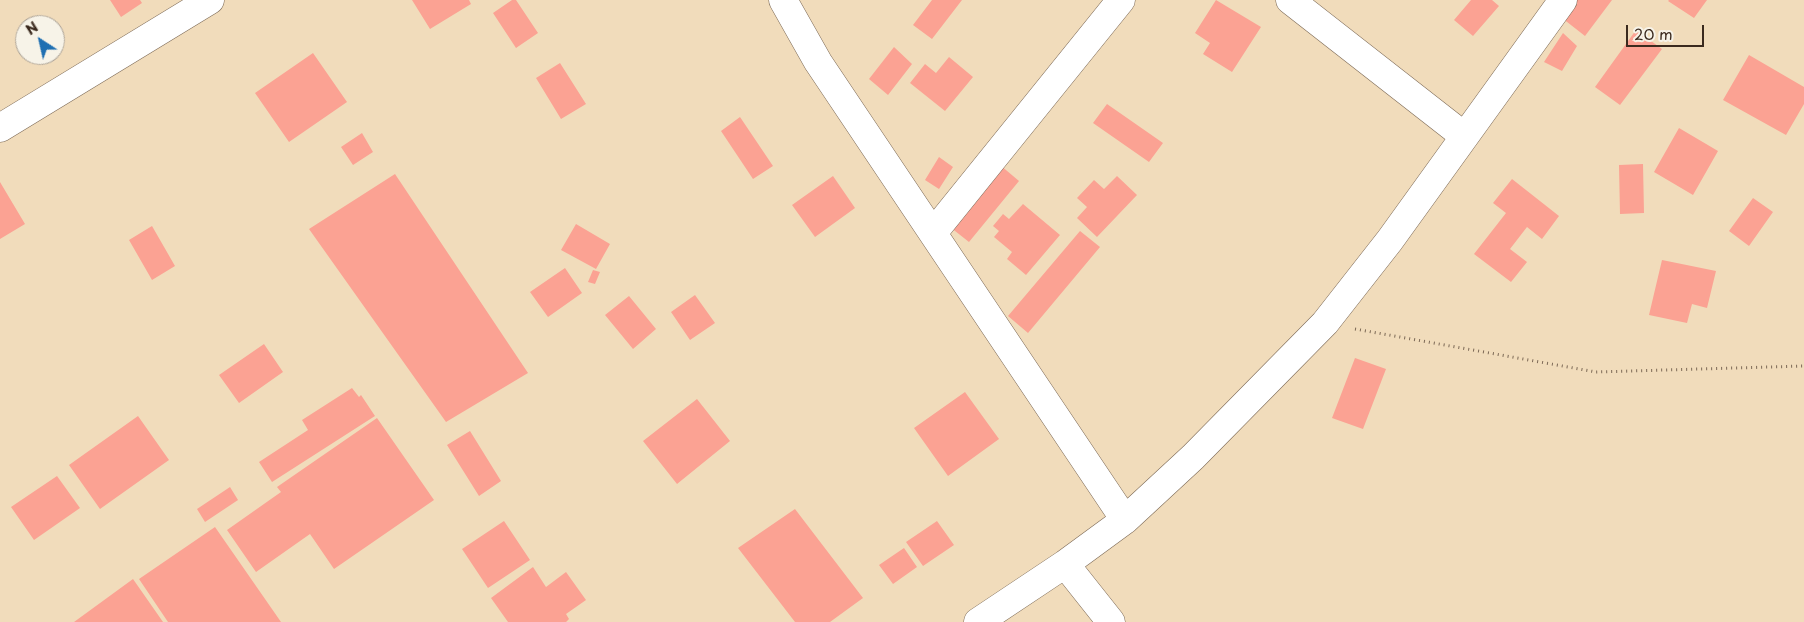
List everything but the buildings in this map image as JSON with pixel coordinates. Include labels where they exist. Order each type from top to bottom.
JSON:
[{"type":"street","points":[[0,128],[210,0]]},
{"type":"street","points":[[783,0],[818,62],[1124,520]]},
{"type":"street","points":[[933,233],[1121,0]]},
{"type":"street","points":[[1290,0],[1464,136]]},
{"type":"street","points":[[978,622],[1065,564],[1124,520],[1193,457],[1325,323],[1390,240],[1562,0]]},
{"type":"street","points":[[1065,564],[1111,622]]},
{"type":"path","points":[[1325,323],[1596,372],[1804,366]]}]
